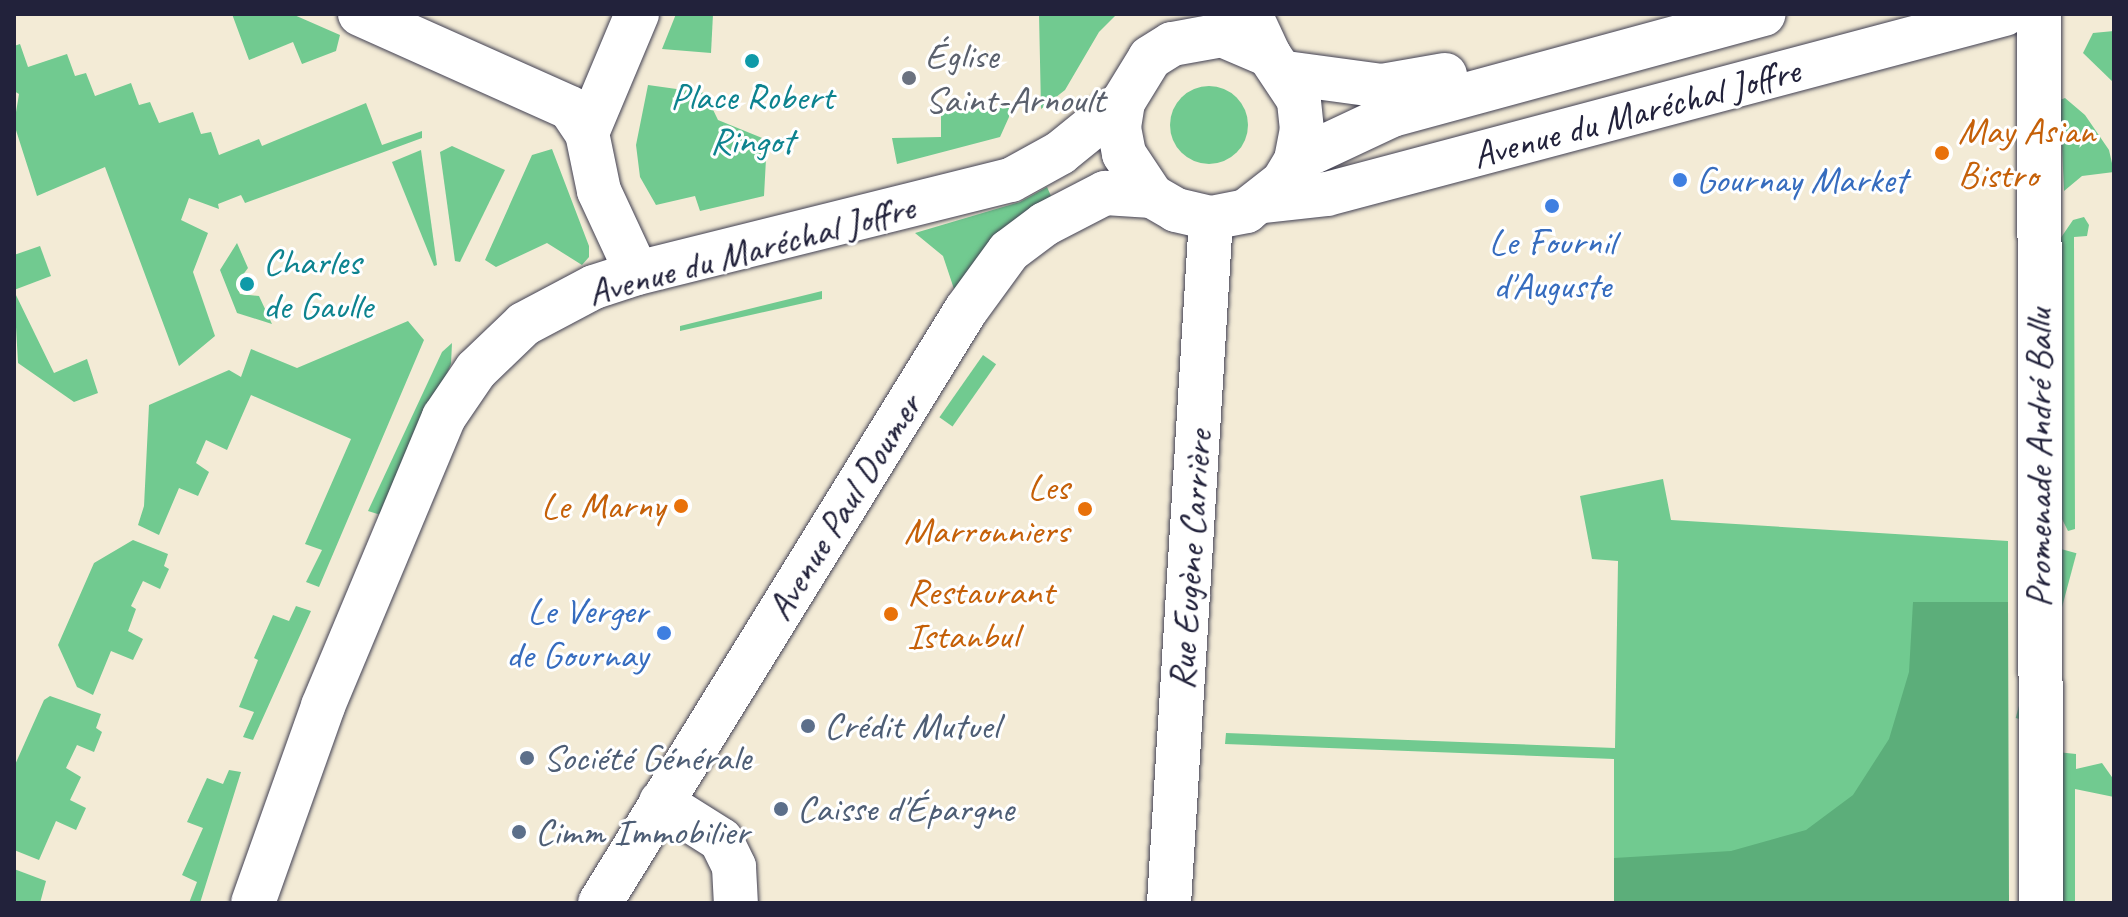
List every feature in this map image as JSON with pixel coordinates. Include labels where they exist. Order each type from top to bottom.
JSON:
[{"type":"main road","points":[[360,14],[570,108],[587,133],[599,191],[637,273]]},
{"type":"main road","points":[[587,133],[637,14]]},
{"type":"main road","points":[[1250,14],[1299,100],[1302,130],[1296,160]]},
{"type":"main road","name":"Avenue du Maréchal Joffre","points":[[253,903],[323,706],[459,393],[524,324],[594,287],[637,273],[1011,180],[1060,153],[1123,102],[1150,58],[1181,29],[1222,35],[1277,64],[1366,85],[1412,81],[1663,14]]},
{"type":"main road","name":"Avenue du Maréchal Joffre","points":[[1264,201],[1296,160],[1392,115],[1764,14]]},
{"type":"main road","name":"Avenue du Maréchal Joffre","points":[[1152,196],[1176,210],[1211,218],[1246,211],[1264,201],[1342,190],[2005,14]]},
{"type":"main road","name":"Promenade André Ballu","points":[[2039,14],[2041,903]]},
{"type":"main road","points":[[1123,102],[1124,154],[1152,196]]},
{"type":"main road","name":"Avenue Paul Doumer","points":[[600,903],[989,275],[1025,236],[1105,193],[1152,196]]},
{"type":"main road","name":"Rue Eugène Carrière","points":[[1169,903],[1211,218]]},
{"type":"main road","points":[[661,802],[721,840],[734,867],[736,903]]},
{"type":"green space","points":[[232,14],[292,14],[340,35],[336,51],[302,64],[293,42],[249,60]]},
{"type":"green space","points":[[676,14],[713,14],[711,53],[662,49]]},
{"type":"green space","points":[[1039,14],[1117,14],[1099,32],[1065,90],[1041,109]]},
{"type":"green space","points":[[2114,31],[2114,83],[2083,53],[2093,33]]},
{"type":"green space","points":[[20,44],[28,67],[67,54],[75,76],[86,73],[95,96],[131,83],[139,105],[150,102],[159,123],[193,112],[201,134],[211,132],[219,155],[259,139],[262,146],[366,103],[382,145],[422,131],[422,138],[245,203],[241,195],[218,204],[219,209],[189,198],[181,220],[208,233],[193,272],[215,336],[179,366],[105,167],[37,196],[14,124],[19,94],[14,91],[14,46]]},
{"type":"green space","points":[[648,85],[705,93],[718,120],[767,140],[764,196],[700,211],[695,196],[656,205],[640,177],[636,145]]},
{"type":"green space","points":[[1209,86],[1224,89],[1241,103],[1248,125],[1245,140],[1231,157],[1209,164],[1194,161],[1177,147],[1170,125],[1173,110],[1187,93]]},
{"type":"green space","points":[[2065,98],[2085,115],[2109,150],[2114,172],[2082,176],[2064,191],[2060,100]]},
{"type":"green space","points":[[1009,100],[1009,117],[1000,137],[897,164],[892,138],[941,137],[941,111],[1002,106]]},
{"type":"green space","points":[[452,146],[505,170],[460,262],[455,261],[440,152]]},
{"type":"green space","points":[[552,149],[589,246],[589,257],[582,265],[547,243],[496,267],[485,260],[532,155]]},
{"type":"green space","points":[[421,150],[437,265],[434,266],[392,162]]},
{"type":"green space","points":[[1047,187],[1051,196],[1025,213],[955,292],[943,256],[915,233],[1020,202]]},
{"type":"green space","points":[[2084,217],[2089,225],[2087,236],[2074,237],[2075,529],[2068,531],[2061,517],[2060,239],[2073,220]]},
{"type":"green space","points":[[237,243],[248,268],[236,284],[240,294],[259,296],[272,324],[237,313],[220,270]]},
{"type":"green space","points":[[40,246],[51,276],[14,290],[14,255]]},
{"type":"green space","points":[[14,291],[54,373],[87,359],[98,393],[74,402],[18,363]]},
{"type":"green space","points":[[822,291],[822,299],[680,331],[680,326]]},
{"type":"green space","points":[[408,321],[424,340],[319,587],[306,582],[322,550],[305,544],[351,439],[251,395],[227,450],[206,440],[196,463],[209,472],[198,496],[179,488],[159,535],[138,525],[144,506],[149,405],[229,370],[241,377],[251,349],[297,368]]},
{"type":"green space","points":[[452,343],[451,364],[384,516],[368,511],[442,352]]},
{"type":"green space","points":[[983,355],[996,364],[953,426],[939,417]]},
{"type":"green space","points":[[1663,479],[1671,520],[2008,541],[2008,903],[1614,903],[1614,759],[1225,744],[1226,733],[1615,748],[1618,561],[1592,559],[1580,496]]},
{"type":"green space","points":[[133,540],[168,554],[164,566],[169,569],[160,589],[143,581],[131,606],[136,609],[128,631],[143,639],[133,660],[111,651],[93,695],[77,687],[58,645],[94,563]]},
{"type":"green space","points":[[2061,549],[2076,553],[2031,722],[2016,718]]},
{"type":"green space","points":[[1913,602],[2008,602],[2009,903],[1614,903],[1614,858],[1731,851],[1806,830],[1853,795],[1889,739],[1909,672]]},
{"type":"green space","points":[[296,606],[311,611],[253,740],[243,737],[254,712],[239,707],[258,660],[254,658],[273,615],[289,621]]},
{"type":"green space","points":[[50,696],[101,714],[96,728],[102,732],[94,752],[77,745],[66,768],[81,777],[70,800],[86,808],[76,830],[56,821],[39,860],[14,850],[14,767],[44,700]]},
{"type":"green space","points":[[2057,752],[2076,754],[2076,769],[2102,763],[2114,780],[2114,797],[2075,789],[2075,903],[2058,903]]},
{"type":"green space","points":[[229,770],[241,772],[200,903],[189,903],[197,882],[182,875],[203,828],[187,822],[207,778],[223,784]]},
{"type":"green space","points":[[14,869],[46,881],[40,903],[14,903]]},
{"type":"place","name":"Place Robert Ringot","points":[[752,61]]},
{"type":"place","name":"Église Saint-Arnoult","points":[[909,78]]},
{"type":"place","name":"May Asian Bistro","points":[[1942,153]]},
{"type":"place","name":"Gournay Market","points":[[1680,180]]},
{"type":"place","name":"Le Fournil d'Auguste","points":[[1552,206]]},
{"type":"place","name":"Charles de Gaulle","points":[[247,284]]},
{"type":"place","name":"Le Marny","points":[[681,506]]},
{"type":"place","name":"Les Marronniers","points":[[1085,509]]},
{"type":"place","name":"Restaurant Istanbul","points":[[891,614]]},
{"type":"place","name":"Le Verger de Gournay","points":[[664,633]]},
{"type":"place","name":"Crédit Mutuel","points":[[808,726]]},
{"type":"place","name":"Société Générale","points":[[527,758]]},
{"type":"place","name":"Caisse d'Épargne","points":[[781,809]]},
{"type":"place","name":"Cimm Immobilier","points":[[519,832]]}]
